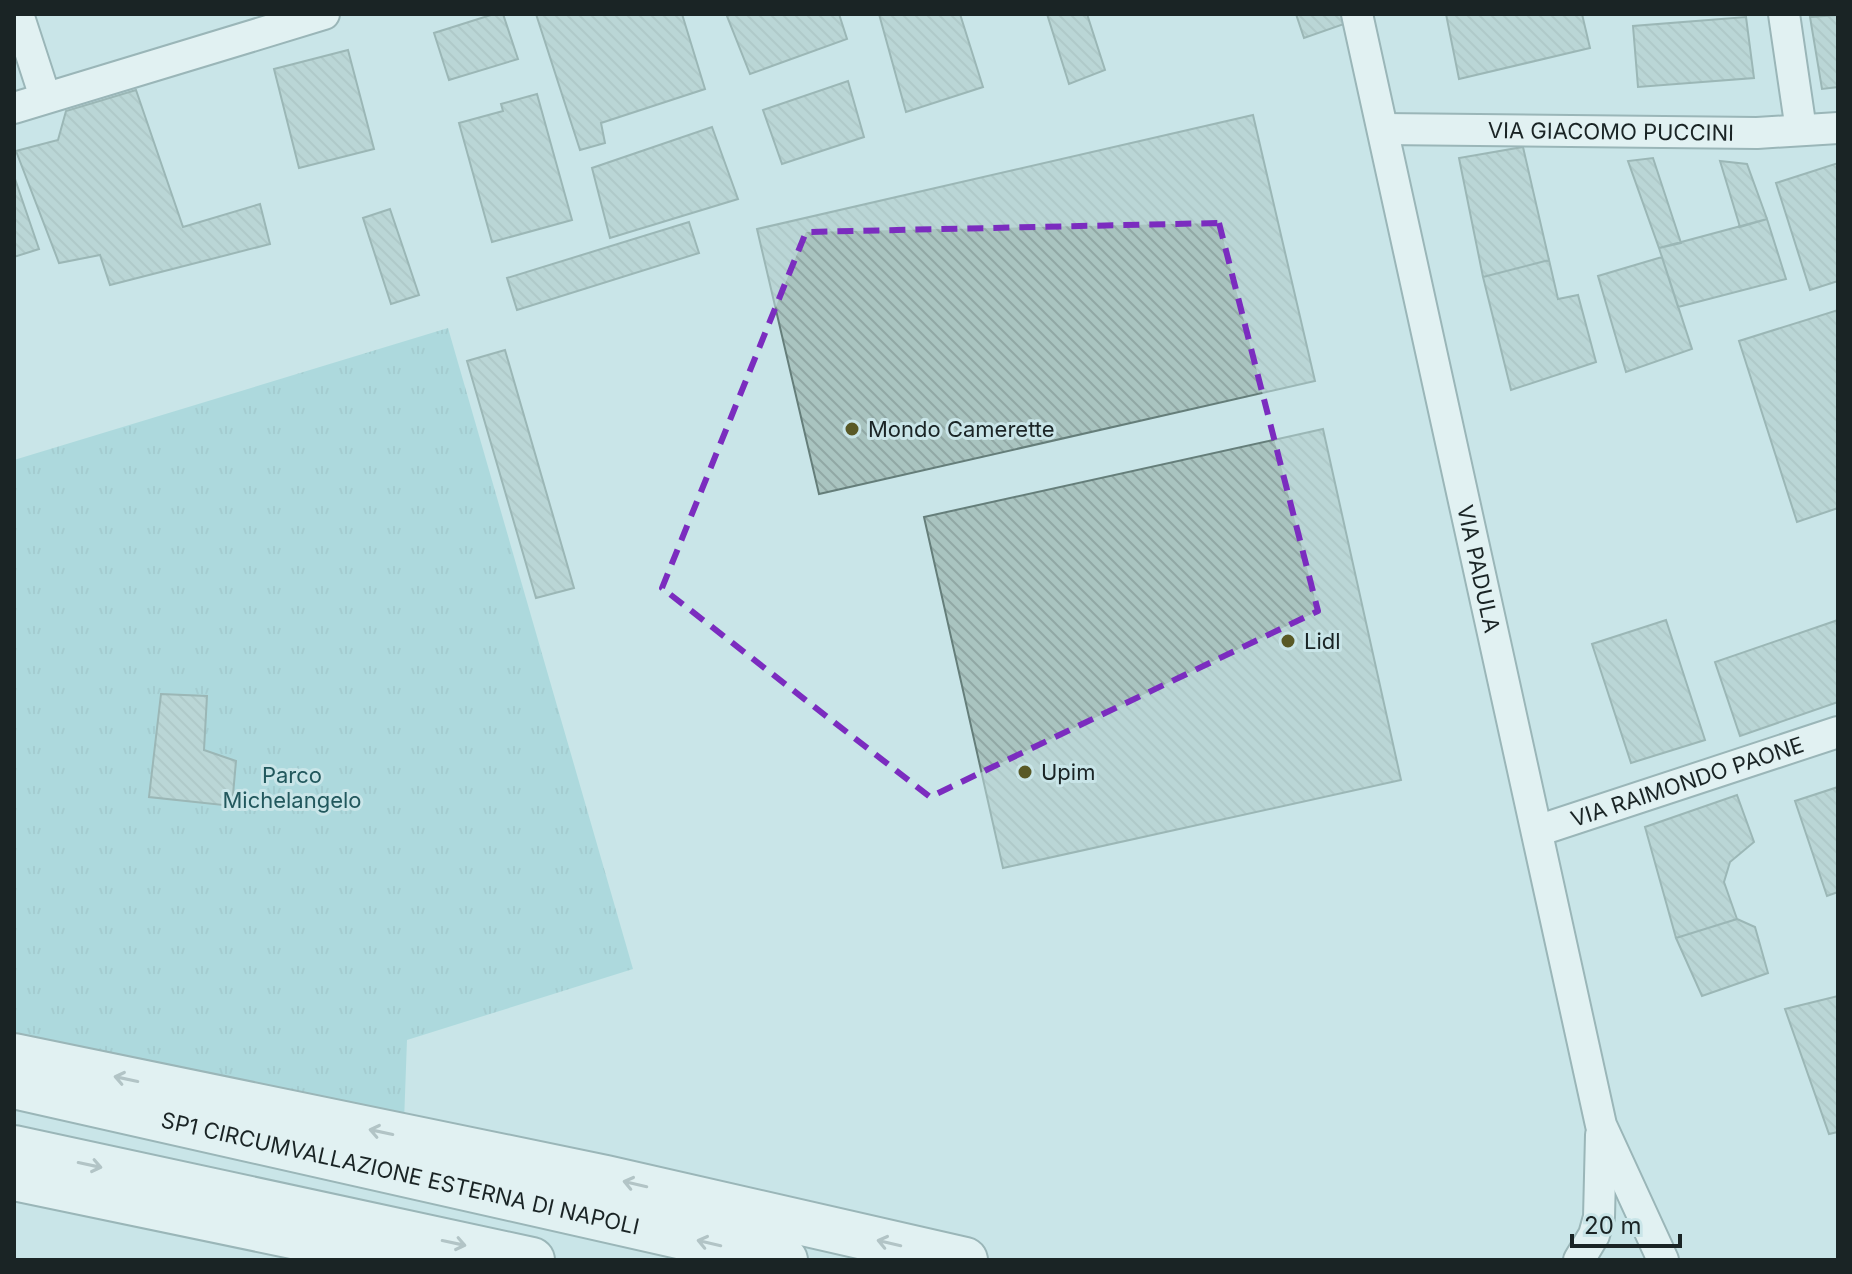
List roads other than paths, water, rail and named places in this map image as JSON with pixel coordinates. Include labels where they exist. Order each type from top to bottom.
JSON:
[{"type":"main road","points":[[14,1056],[606,1178],[965,1260]]},
{"type":"main road","name":"SP1 CIRCUMVALLAZIONE ESTERNA DI NAPOLI","points":[[14,1086],[785,1260]]},
{"type":"main road","points":[[14,1148],[532,1260]]},
{"type":"main road","points":[[14,1178],[408,1260]]},
{"type":"street","points":[[18,14],[45,97]]},
{"type":"street","points":[[14,108],[324,14]]},
{"type":"street","name":"VIA PADULA","points":[[1357,14],[1601,1125],[1663,1260]]},
{"type":"street","points":[[1784,14],[1801,130]]},
{"type":"street","name":"VIA GIACOMO PUCCINI","points":[[1383,129],[1757,133],[1838,128]]},
{"type":"street","name":"VIA RAIMONDO PAONE","points":[[1537,831],[1838,732]]},
{"type":"street","name":"VIA PADULA","points":[[1579,1260],[1594,1235],[1599,1217],[1601,1125]]},
{"type":"place","name":"Mondo Camerette","points":[[852,429]]},
{"type":"place","name":"Lidl","points":[[1288,641]]},
{"type":"place","name":"Upim","points":[[1025,772]]},
{"type":"park label","name":"Parco Michelangelo","points":[[292,788]]}]
